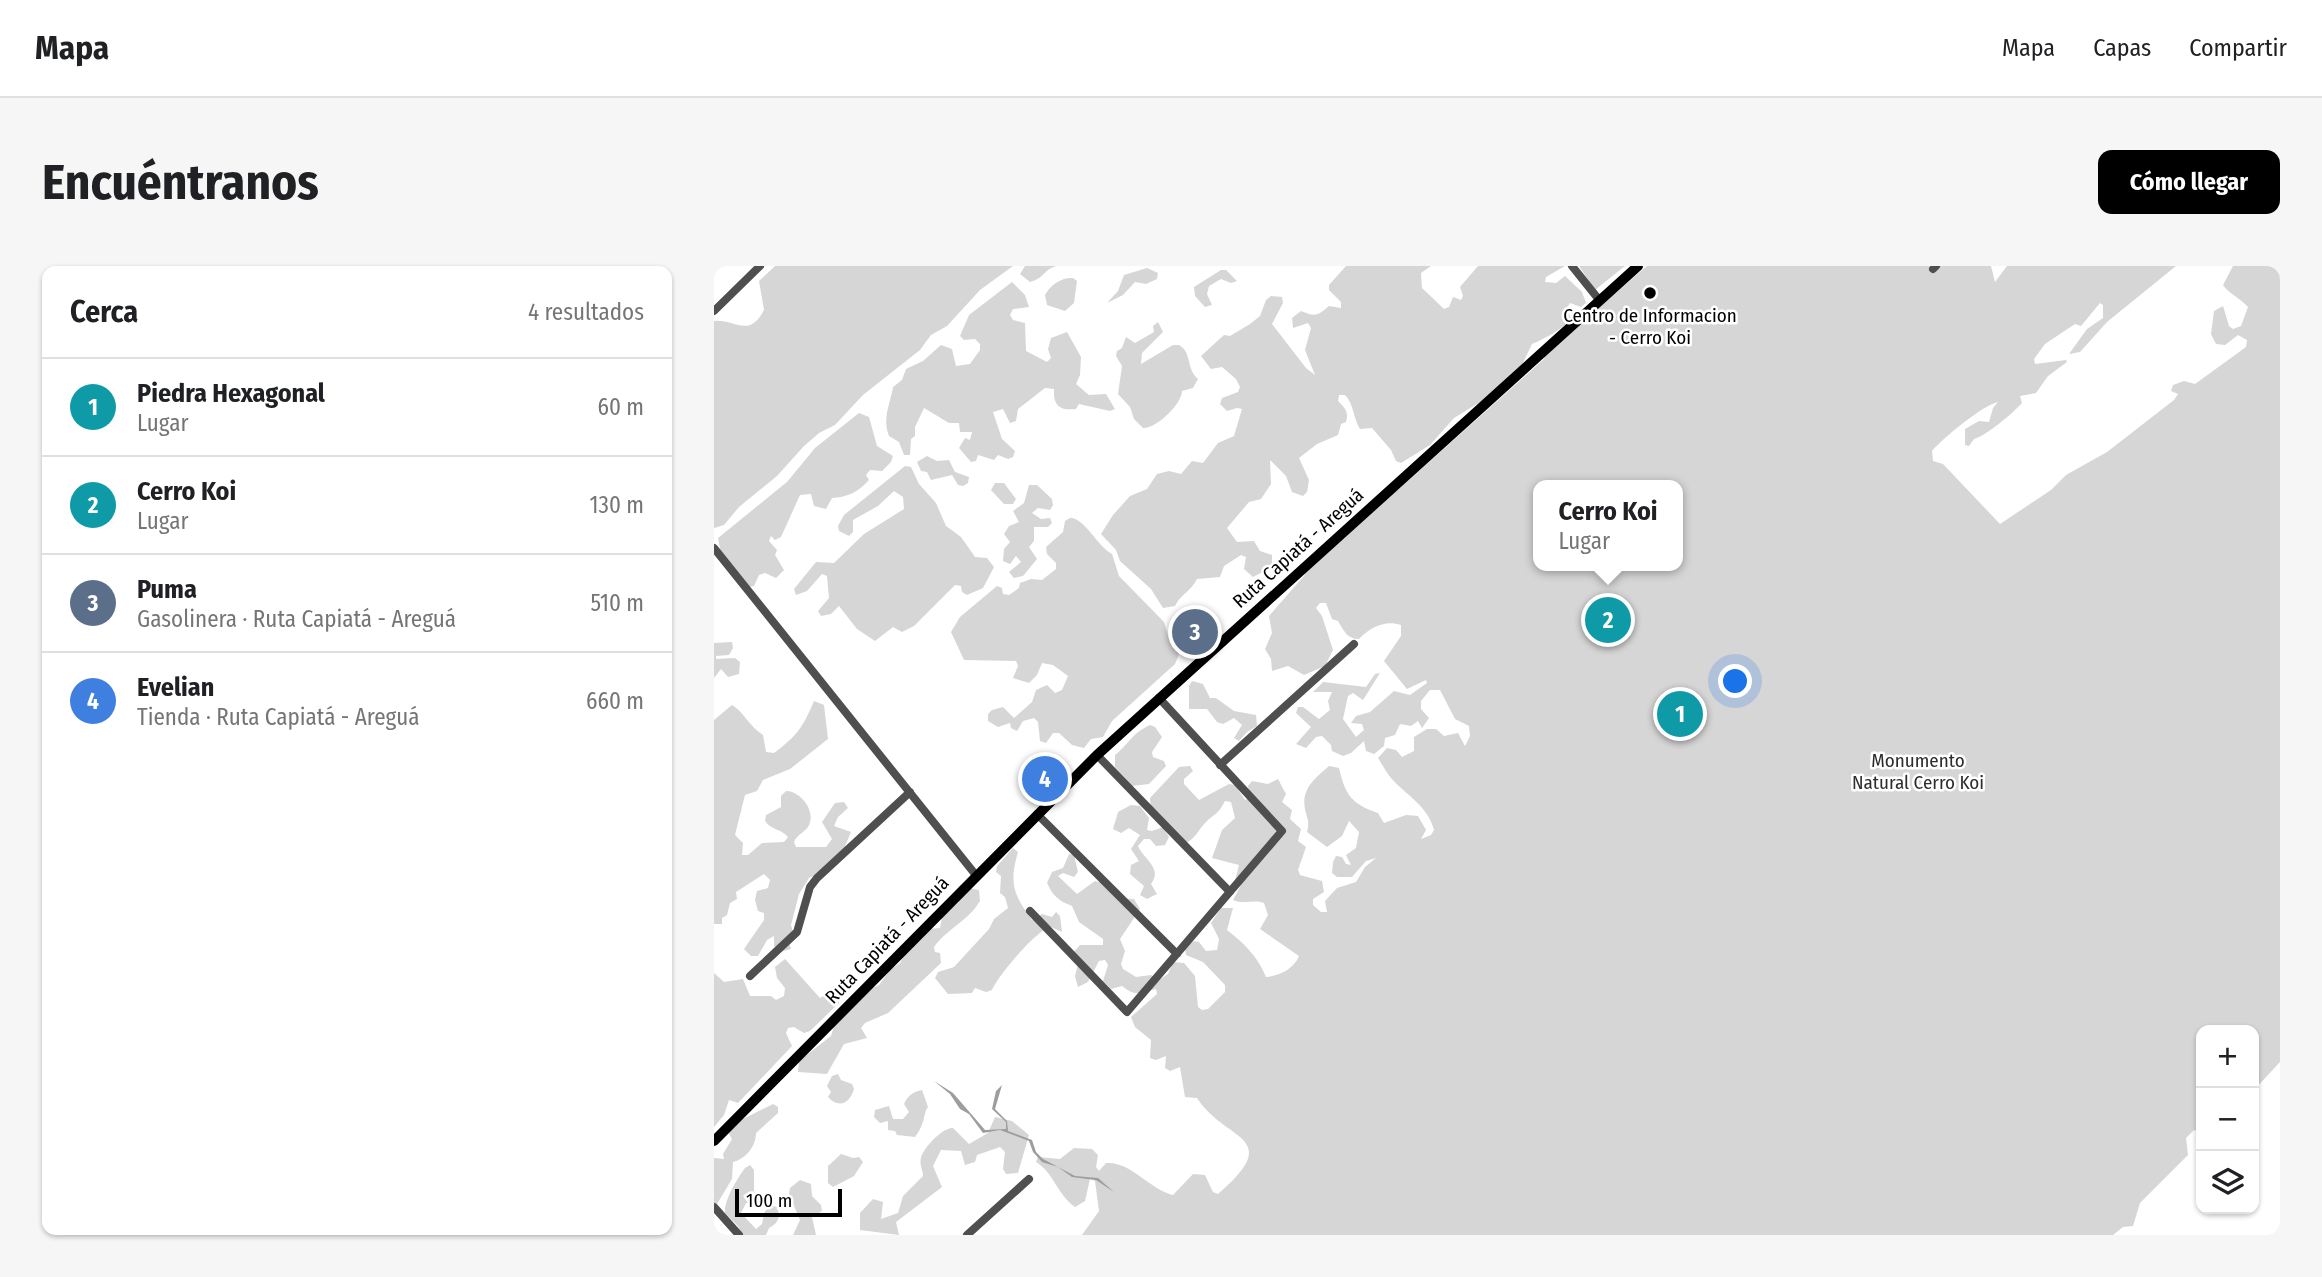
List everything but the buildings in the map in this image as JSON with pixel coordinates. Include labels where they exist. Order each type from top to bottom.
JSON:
[{"type":"main road","name":"Ruta Capiatá - Areguá","points":[[714,1140],[975,874],[1097,755],[1638,266]]},
{"type":"street","points":[[1572,266],[1600,301]]},
{"type":"street","points":[[714,311],[756,267]]},
{"type":"street","points":[[714,548],[975,874]]},
{"type":"street","points":[[1220,765],[1354,644]]},
{"type":"street","points":[[1030,911],[1127,1012],[1282,831],[1159,698]]},
{"type":"street","points":[[1097,755],[1230,892]]},
{"type":"street","points":[[750,976],[797,932],[810,887],[817,878],[910,792]]},
{"type":"street","points":[[1037,814],[1177,954]]},
{"type":"street","points":[[968,1235],[1029,1179]]},
{"type":"street","points":[[714,1207],[739,1235]]},
{"type":"green space","points":[[775,266],[1013,266],[980,290],[947,326],[931,335],[920,350],[863,395],[835,425],[819,433],[804,446],[777,476],[739,507],[724,525],[714,528],[714,321],[741,326],[753,324],[764,310],[759,281]]},
{"type":"green space","points":[[1025,266],[1056,266],[1030,282],[1020,274]]},
{"type":"green space","points":[[1346,266],[1431,266],[1421,273],[1422,288],[1444,309],[1449,307],[1453,297],[1461,300],[1463,296],[1460,287],[1478,266],[1565,266],[1546,277],[1545,282],[1556,283],[1565,276],[1582,292],[1586,303],[1581,307],[1570,303],[1567,308],[1571,319],[1563,327],[1532,344],[1522,365],[1490,396],[1454,418],[1430,445],[1401,463],[1396,461],[1391,450],[1372,428],[1360,429],[1348,399],[1345,395],[1339,395],[1338,401],[1347,415],[1338,435],[1317,444],[1299,458],[1309,480],[1307,492],[1303,496],[1292,492],[1286,476],[1270,460],[1271,484],[1261,499],[1249,502],[1227,528],[1237,542],[1254,541],[1260,551],[1272,555],[1272,567],[1253,577],[1244,569],[1246,557],[1241,555],[1224,566],[1220,577],[1197,579],[1175,606],[1163,608],[1151,589],[1120,561],[1116,550],[1101,534],[1130,496],[1147,489],[1157,474],[1169,471],[1181,474],[1192,461],[1203,463],[1218,443],[1234,436],[1242,409],[1227,411],[1220,404],[1222,398],[1238,392],[1240,387],[1236,379],[1222,367],[1211,369],[1201,356],[1224,335],[1230,336],[1260,316],[1266,300],[1271,296],[1282,297],[1283,303],[1272,324],[1306,368],[1315,375],[1305,350],[1311,328],[1308,323],[1293,328],[1292,318],[1301,311],[1316,314],[1329,306],[1341,308],[1341,302],[1329,290],[1329,285]]},
{"type":"green space","points":[[1579,266],[1625,266],[1595,290]]},
{"type":"green space","name":"Monumento Natural Cerro Koi","points":[[1647,266],[1991,266],[1995,282],[2007,266],[2176,266],[2107,322],[2080,352],[2069,354],[2087,329],[2103,318],[2103,305],[2100,303],[2081,326],[2075,324],[2045,344],[2034,359],[2035,364],[2067,362],[2048,376],[2036,393],[2020,396],[2022,403],[1999,424],[1974,439],[1969,446],[1965,445],[1965,429],[1979,421],[1989,422],[1998,402],[1964,423],[1932,451],[1933,461],[1943,464],[2000,524],[2051,490],[2066,475],[2107,452],[2174,400],[2178,394],[2171,391],[2173,385],[2184,381],[2195,384],[2246,347],[2247,340],[2238,335],[2225,345],[2216,344],[2211,334],[2214,311],[2223,306],[2229,326],[2233,329],[2241,326],[2248,307],[2223,285],[2233,266],[2280,266],[2280,1062],[2259,1085],[2259,1025],[2196,1025],[2196,1131],[2186,1138],[2188,1155],[2140,1203],[2133,1226],[2123,1227],[2113,1235],[1082,1235],[1099,1211],[1095,1181],[1090,1179],[1085,1201],[1075,1207],[1036,1162],[1038,1157],[1060,1159],[1074,1148],[1092,1149],[1098,1155],[1096,1167],[1099,1171],[1106,1163],[1124,1166],[1173,1195],[1193,1174],[1205,1175],[1213,1192],[1218,1194],[1238,1175],[1247,1160],[1249,1149],[1244,1140],[1209,1112],[1197,1098],[1185,1097],[1180,1067],[1170,1071],[1165,1068],[1166,1056],[1156,1060],[1150,1058],[1151,1040],[1135,1027],[1131,1017],[1157,994],[1156,989],[1138,993],[1122,986],[1111,989],[1103,981],[1108,965],[1105,960],[1099,961],[1088,982],[1078,987],[1075,976],[1078,964],[1072,954],[1080,945],[1103,945],[1103,939],[1079,922],[1072,906],[1060,900],[1047,883],[1052,872],[1063,868],[1069,854],[1074,855],[1078,872],[1074,877],[1063,873],[1058,876],[1077,894],[1095,881],[1106,884],[1116,898],[1134,899],[1140,909],[1120,939],[1125,951],[1121,964],[1123,969],[1136,977],[1151,975],[1159,980],[1168,974],[1173,962],[1184,963],[1195,976],[1198,1007],[1202,1010],[1208,1009],[1225,992],[1225,985],[1203,962],[1186,955],[1185,948],[1194,941],[1199,942],[1206,951],[1217,950],[1219,939],[1211,923],[1221,908],[1233,908],[1227,930],[1250,951],[1266,977],[1286,971],[1294,965],[1299,956],[1260,929],[1268,915],[1264,903],[1233,900],[1241,885],[1235,881],[1239,865],[1212,858],[1222,830],[1235,818],[1231,802],[1225,801],[1218,812],[1186,843],[1151,809],[1150,798],[1179,767],[1190,766],[1193,771],[1184,779],[1184,784],[1199,800],[1229,784],[1235,785],[1245,800],[1250,798],[1248,786],[1252,781],[1268,784],[1278,779],[1286,794],[1282,802],[1292,810],[1290,819],[1301,829],[1298,841],[1306,847],[1298,870],[1300,875],[1322,881],[1324,892],[1313,899],[1313,905],[1321,912],[1327,912],[1325,901],[1337,888],[1356,882],[1365,867],[1376,858],[1366,861],[1352,877],[1337,877],[1332,873],[1333,862],[1336,856],[1342,857],[1346,864],[1351,865],[1346,855],[1356,848],[1359,832],[1349,821],[1342,836],[1327,847],[1307,832],[1304,802],[1307,790],[1329,766],[1339,768],[1344,785],[1355,802],[1378,813],[1384,823],[1406,815],[1418,816],[1426,830],[1421,839],[1431,835],[1434,830],[1427,814],[1391,778],[1378,758],[1387,748],[1396,750],[1402,757],[1414,751],[1414,737],[1427,729],[1436,729],[1444,736],[1458,733],[1465,746],[1470,736],[1469,726],[1455,719],[1440,690],[1430,690],[1421,701],[1421,709],[1429,718],[1422,728],[1418,721],[1411,726],[1400,724],[1395,735],[1385,738],[1384,746],[1374,754],[1366,751],[1364,741],[1351,753],[1343,756],[1332,751],[1331,745],[1322,736],[1316,737],[1306,748],[1296,744],[1311,727],[1296,713],[1298,707],[1303,707],[1319,719],[1330,710],[1328,701],[1332,692],[1313,692],[1323,682],[1366,687],[1375,674],[1380,673],[1363,700],[1353,693],[1348,696],[1343,719],[1356,737],[1364,730],[1362,724],[1351,723],[1356,716],[1370,712],[1394,691],[1410,695],[1427,683],[1426,680],[1407,689],[1384,661],[1401,636],[1401,625],[1389,623],[1368,631],[1359,639],[1351,638],[1338,621],[1332,619],[1326,603],[1320,603],[1316,608],[1322,616],[1333,650],[1325,666],[1304,675],[1288,666],[1272,671],[1271,659],[1265,649],[1272,633],[1269,616],[1304,576],[1309,565],[1324,550],[1345,538],[1355,516],[1399,489],[1544,359],[1546,353]]},
{"type":"green space","points":[[1147,268],[1158,273],[1157,279],[1146,284],[1135,282],[1123,295],[1107,303],[1118,291],[1124,275]]},
{"type":"green space","points":[[1221,270],[1226,270],[1237,281],[1231,283],[1221,279],[1209,286],[1207,294],[1212,305],[1205,307],[1195,296],[1194,287]]},
{"type":"green space","points":[[1073,278],[1077,281],[1074,303],[1065,311],[1047,305],[1045,295],[1050,288],[1061,280]]},
{"type":"green space","points":[[1012,282],[1025,295],[1029,307],[1013,309],[1010,315],[1013,320],[1025,323],[1026,351],[1047,362],[1051,358],[1048,349],[1051,338],[1067,332],[1081,357],[1080,375],[1076,384],[1089,395],[1106,394],[1115,409],[1110,411],[1079,404],[1076,409],[1061,408],[1056,403],[1054,389],[1045,388],[1018,409],[1016,421],[1010,423],[1003,409],[993,412],[1002,439],[1015,451],[1013,457],[1008,459],[998,455],[994,460],[978,455],[976,461],[971,462],[959,448],[965,438],[970,440],[972,432],[960,432],[959,423],[949,423],[924,408],[915,427],[915,436],[911,439],[910,455],[904,455],[899,442],[889,436],[887,429],[886,417],[893,387],[902,380],[906,369],[923,361],[941,345],[952,349],[956,366],[970,364],[980,350],[980,344],[975,339],[964,340],[960,336],[969,315]]},
{"type":"green space","points":[[1158,322],[1163,332],[1142,353],[1141,364],[1173,345],[1179,345],[1186,352],[1198,379],[1193,388],[1182,391],[1178,402],[1167,415],[1155,424],[1143,428],[1118,394],[1122,366],[1116,356],[1126,337],[1135,343],[1154,332],[1153,326]]},
{"type":"green space","points":[[859,413],[869,417],[877,446],[893,456],[891,462],[882,471],[870,470],[866,475],[869,480],[865,484],[857,491],[832,498],[826,509],[814,506],[811,494],[800,495],[781,537],[775,540],[771,536],[769,541],[777,550],[775,555],[784,570],[776,578],[765,573],[759,575],[754,586],[748,587],[722,559],[718,538],[787,482],[815,448]]},
{"type":"green space","points":[[927,456],[937,461],[949,460],[955,472],[969,477],[968,483],[958,485],[952,475],[931,480],[927,472],[921,471],[917,462]]},
{"type":"green space","points":[[905,466],[911,467],[919,484],[936,503],[946,526],[961,537],[975,557],[987,558],[994,567],[983,588],[967,595],[962,592],[961,586],[955,585],[914,626],[902,632],[893,627],[875,641],[857,629],[839,606],[831,614],[821,616],[818,611],[829,598],[827,576],[822,574],[807,591],[796,595],[794,589],[816,562],[834,563],[864,534],[904,509],[903,497],[894,491],[878,506],[853,520],[853,532],[849,536],[839,531],[838,526],[844,515]]},
{"type":"green space","points":[[995,483],[1004,483],[1016,499],[1013,504],[1004,504],[991,490]]},
{"type":"green space","points":[[1029,485],[1037,485],[1052,499],[1050,510],[1038,508],[1032,513],[1041,519],[1050,518],[1052,523],[1048,527],[1034,527],[1034,541],[1029,547],[1037,559],[1023,576],[1014,578],[1009,572],[1021,562],[1016,556],[1010,564],[1003,561],[1004,549],[1010,542],[1004,534],[1009,526],[1019,522],[1013,511],[1024,503]]},
{"type":"green space","points":[[1070,518],[1080,522],[1112,554],[1119,576],[1164,622],[1169,639],[1179,654],[1175,664],[1112,721],[1103,737],[1091,739],[1084,748],[1072,745],[1059,733],[1053,733],[1046,743],[1040,741],[1038,722],[1034,718],[1023,721],[1017,731],[1011,728],[1010,723],[998,727],[988,721],[988,714],[992,710],[1003,707],[1014,718],[1032,702],[1036,690],[1047,685],[1055,693],[1062,690],[1068,676],[1053,665],[1042,663],[1037,675],[1029,683],[1013,678],[1018,666],[1016,661],[964,660],[951,632],[960,617],[997,586],[1002,588],[1003,594],[1009,595],[1019,588],[1020,583],[1031,579],[1042,580],[1056,569],[1056,563],[1047,554],[1046,547],[1063,532],[1065,521]]},
{"type":"green space","points":[[732,642],[733,648],[729,655],[716,656],[716,659],[735,658],[740,662],[739,674],[728,677],[721,669],[714,678],[714,643]]},
{"type":"green space","points":[[1192,681],[1203,684],[1210,698],[1216,698],[1234,711],[1256,715],[1257,726],[1239,741],[1234,738],[1242,725],[1234,718],[1223,724],[1217,722],[1207,709],[1189,709],[1189,686]]},
{"type":"green space","points":[[814,701],[824,705],[828,739],[790,769],[763,780],[757,791],[745,795],[735,835],[743,843],[742,855],[748,855],[762,843],[784,842],[788,837],[765,821],[766,815],[781,807],[781,796],[786,791],[801,798],[810,813],[809,825],[794,842],[796,847],[826,847],[832,839],[822,822],[835,803],[844,802],[848,808],[838,817],[834,826],[851,832],[842,853],[828,869],[809,878],[799,894],[791,925],[795,939],[789,943],[791,949],[780,952],[774,946],[774,936],[767,940],[758,956],[751,956],[744,949],[764,920],[764,913],[758,911],[755,900],[757,891],[768,888],[770,880],[764,874],[736,892],[737,899],[730,903],[727,915],[722,918],[722,924],[714,924],[714,720],[732,705],[763,735],[766,752],[774,753],[798,730]]},
{"type":"green space","points":[[1150,725],[1155,727],[1162,737],[1152,752],[1153,757],[1164,761],[1166,766],[1149,784],[1132,786],[1115,767],[1115,755],[1135,735]]},
{"type":"green space","points":[[1131,805],[1140,806],[1149,818],[1147,830],[1163,827],[1169,837],[1165,845],[1156,846],[1150,839],[1144,839],[1138,846],[1155,873],[1151,884],[1157,894],[1147,899],[1140,895],[1144,886],[1130,874],[1131,865],[1139,861],[1131,849],[1140,835],[1129,828],[1121,833],[1113,829],[1118,812]]},
{"type":"green space","points":[[1013,848],[1018,852],[1014,888],[1021,903],[1032,920],[1042,914],[1052,917],[1056,912],[1060,916],[1062,932],[1051,927],[1037,935],[1009,965],[992,990],[986,992],[975,988],[972,993],[948,994],[935,978],[938,972],[954,967],[989,929],[994,919],[1008,908],[1005,897],[1000,893],[1001,876],[996,872],[997,866]]},
{"type":"green space","points":[[967,888],[979,890],[980,901],[970,914],[934,947],[935,952],[940,953],[941,963],[888,1013],[865,1023],[861,1028],[867,1038],[844,1044],[827,1074],[798,1072],[799,1061],[831,1036],[834,1026],[864,992],[879,985],[890,970],[900,963],[911,942],[922,939],[928,929],[940,928],[942,917],[959,902],[959,896]]},
{"type":"green space","points":[[785,959],[820,998],[836,987],[840,990],[839,1003],[810,1031],[804,1033],[794,1027],[788,1028],[786,1033],[792,1046],[738,1103],[729,1100],[724,1115],[714,1127],[714,973],[724,982],[743,979],[750,996],[771,996],[776,1000],[784,996],[785,988],[777,978],[775,967]]},
{"type":"green space","points":[[838,1074],[841,1080],[852,1084],[854,1089],[844,1103],[836,1103],[828,1097],[831,1092],[827,1086],[832,1076]]},
{"type":"green space","points":[[922,1090],[928,1107],[915,1137],[897,1135],[895,1131],[888,1130],[888,1121],[880,1123],[874,1117],[875,1110],[889,1106],[893,1119],[903,1119],[909,1112],[904,1104],[907,1098]]},
{"type":"green space","points":[[773,1104],[778,1107],[778,1113],[756,1133],[749,1151],[733,1162],[732,1179],[714,1209],[714,1158],[724,1159],[723,1154],[732,1139],[729,1134],[733,1124]]},
{"type":"green space","points":[[995,1117],[1012,1121],[1029,1135],[1018,1173],[1006,1174],[1003,1169],[1005,1152],[1000,1147],[977,1155],[975,1162],[965,1165],[961,1151],[941,1150],[933,1166],[942,1187],[896,1222],[899,1235],[860,1230],[860,1213],[873,1199],[883,1202],[881,1219],[898,1213],[903,1196],[923,1176],[921,1158],[939,1134],[953,1128],[969,1144],[988,1133]]},
{"type":"green space","points":[[841,1154],[859,1157],[863,1162],[854,1176],[833,1187],[828,1183],[828,1166]]},
{"type":"green space","points":[[750,1165],[754,1170],[754,1191],[760,1201],[757,1207],[746,1203],[741,1213],[756,1229],[762,1224],[764,1213],[770,1205],[777,1207],[778,1220],[766,1235],[742,1235],[738,1226],[725,1213],[732,1190],[745,1168]]},
{"type":"green space","points":[[800,1180],[811,1184],[812,1196],[821,1205],[822,1211],[812,1217],[816,1235],[793,1235],[800,1220],[789,1194],[790,1188]]},
{"type":"shaded area","points":[[934,1081],[953,1093],[985,1130],[1006,1129],[1006,1122],[992,1109],[996,1091],[1002,1085],[995,1109],[1007,1121],[1008,1131],[1032,1140],[1036,1152],[1043,1159],[1075,1176],[1098,1178],[1114,1192],[1096,1180],[1072,1177],[1058,1167],[1042,1162],[1033,1152],[1029,1141],[1000,1130],[983,1133],[969,1114],[960,1109],[950,1094]]},
{"type":"place","name":"Centro de Informacion - Cerro Koi","points":[[1650,293]]},
{"type":"place","name":"Cerro Koi","points":[[1608,620]]},
{"type":"place","name":"Puma","points":[[1195,632]]},
{"type":"place","name":"Piedra Hexagonal","points":[[1680,714]]},
{"type":"place","name":"Evelian","points":[[1045,779]]}]
